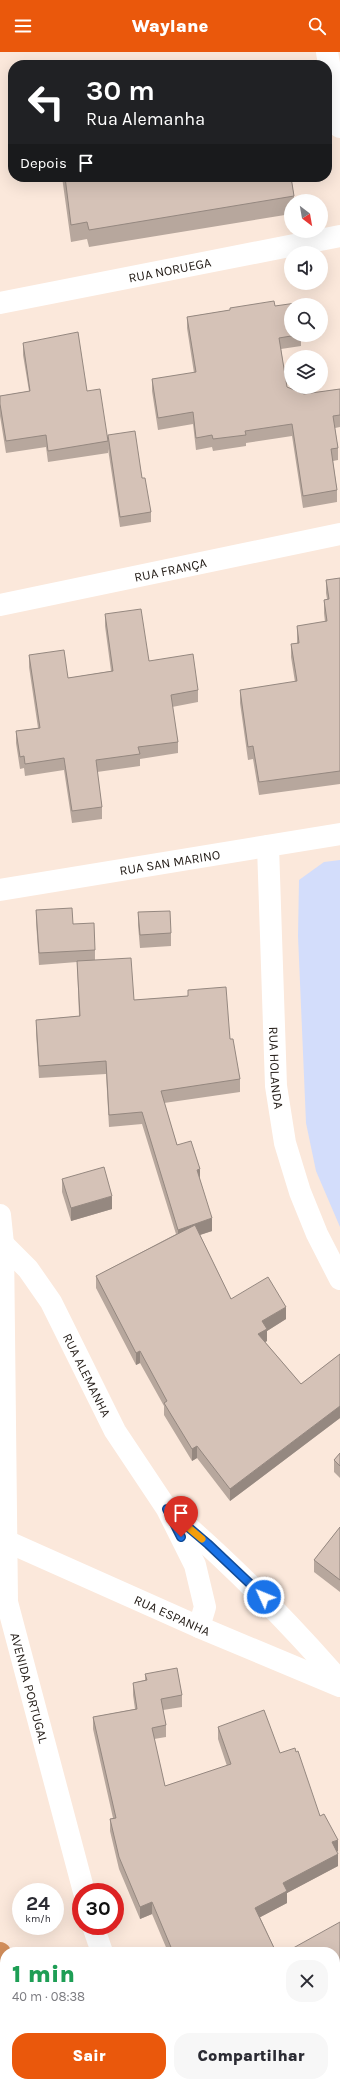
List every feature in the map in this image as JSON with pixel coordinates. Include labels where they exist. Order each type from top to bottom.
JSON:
[{"type":"street","points":[[332,81],[340,127]]},
{"type":"street","name":"RUA NORUEGA","points":[[0,303],[340,236]]},
{"type":"street","name":"RUA FRANÇA","points":[[0,605],[340,534]]},
{"type":"street","name":"RUA SAN MARINO","points":[[0,890],[340,834]]},
{"type":"street","name":"RUA HOLANDA","points":[[268,846],[276,1086],[284,1143],[300,1192],[317,1234],[340,1279]]},
{"type":"street","name":"AVENIDA PORTUGAL","points":[[0,1215],[3,1244],[7,1602],[82,1883]]},
{"type":"street","name":"RUA ALEMANHA","points":[[3,1244],[28,1269],[51,1302],[115,1430],[167,1509],[195,1565],[205,1607],[199,1627]]},
{"type":"street","name":"RUA ALEMANHA","points":[[167,1509],[208,1544],[264,1597],[340,1681]]},
{"type":"street","name":"RUA ESPANHA","points":[[6,1541],[199,1627],[340,1686]]},
{"type":"street","points":[[96,1935],[100,1947]]},
{"type":"shaded area","points":[[340,860],[340,1227],[316,1171],[306,1123],[298,936],[299,880],[324,862]]},
{"type":"building","points":[[66,182],[292,182],[294,194],[284,194],[284,198],[89,230],[87,222],[71,225]]},
{"type":"building","points":[[274,301],[275,306],[284,305],[284,337],[279,338],[284,369],[284,394],[328,394],[328,391],[340,389],[340,415],[333,416],[338,448],[331,449],[337,490],[303,496],[292,424],[245,431],[246,435],[213,439],[212,435],[196,438],[193,412],[158,418],[152,379],[196,372],[187,317],[230,310],[230,308]]},
{"type":"building","points":[[78,332],[87,391],[100,389],[108,441],[48,451],[46,435],[6,441],[0,396],[30,391],[23,343]]},
{"type":"building","points":[[135,431],[142,478],[145,478],[151,512],[120,517],[108,435]]},
{"type":"building","points":[[340,578],[340,771],[259,782],[253,746],[248,747],[240,690],[297,681],[291,644],[299,643],[297,626],[327,621],[324,600],[329,599],[326,580]]},
{"type":"building","points":[[141,609],[149,661],[193,654],[198,690],[171,695],[178,742],[138,747],[140,754],[96,760],[102,807],[72,811],[64,758],[25,764],[24,756],[20,757],[16,731],[40,728],[29,655],[64,650],[68,678],[113,671],[105,614]]},
{"type":"building","points":[[72,908],[73,924],[94,923],[95,950],[39,953],[36,910]]},
{"type":"building","points":[[170,911],[171,933],[140,935],[138,912]]},
{"type":"building","points":[[131,958],[134,1000],[188,996],[188,990],[226,987],[230,1039],[233,1039],[240,1079],[161,1091],[177,1145],[191,1141],[200,1169],[197,1170],[212,1218],[178,1230],[142,1112],[109,1115],[106,1061],[39,1066],[36,1020],[80,1016],[77,961]]},
{"type":"building","points":[[104,1167],[112,1196],[71,1208],[62,1179]]},
{"type":"building","points":[[195,1225],[231,1299],[268,1277],[286,1307],[262,1321],[267,1329],[258,1334],[301,1384],[340,1354],[340,1406],[230,1489],[197,1446],[192,1449],[164,1403],[167,1401],[140,1351],[136,1353],[96,1276]]},
{"type":"building","points":[[340,1453],[340,1466],[334,1460]]},
{"type":"building","points":[[340,1527],[340,1580],[314,1560]]},
{"type":"building","points":[[177,1668],[182,1695],[161,1699],[166,1725],[152,1728],[165,1786],[231,1764],[218,1727],[264,1710],[280,1753],[295,1748],[296,1752],[298,1751],[320,1816],[324,1814],[338,1840],[332,1842],[338,1854],[283,1883],[287,1891],[255,1908],[274,1947],[171,1947],[152,1902],[140,1907],[119,1857],[110,1819],[116,1818],[93,1717],[137,1709],[133,1683],[147,1680],[145,1674]]},
{"type":"building","points":[[340,1922],[340,1947],[295,1947]]},
{"type":"slow traffic","points":[[177,1518],[202,1539]]},
{"type":"route","points":[[181,1537],[167,1509],[208,1544],[264,1597]]}]
